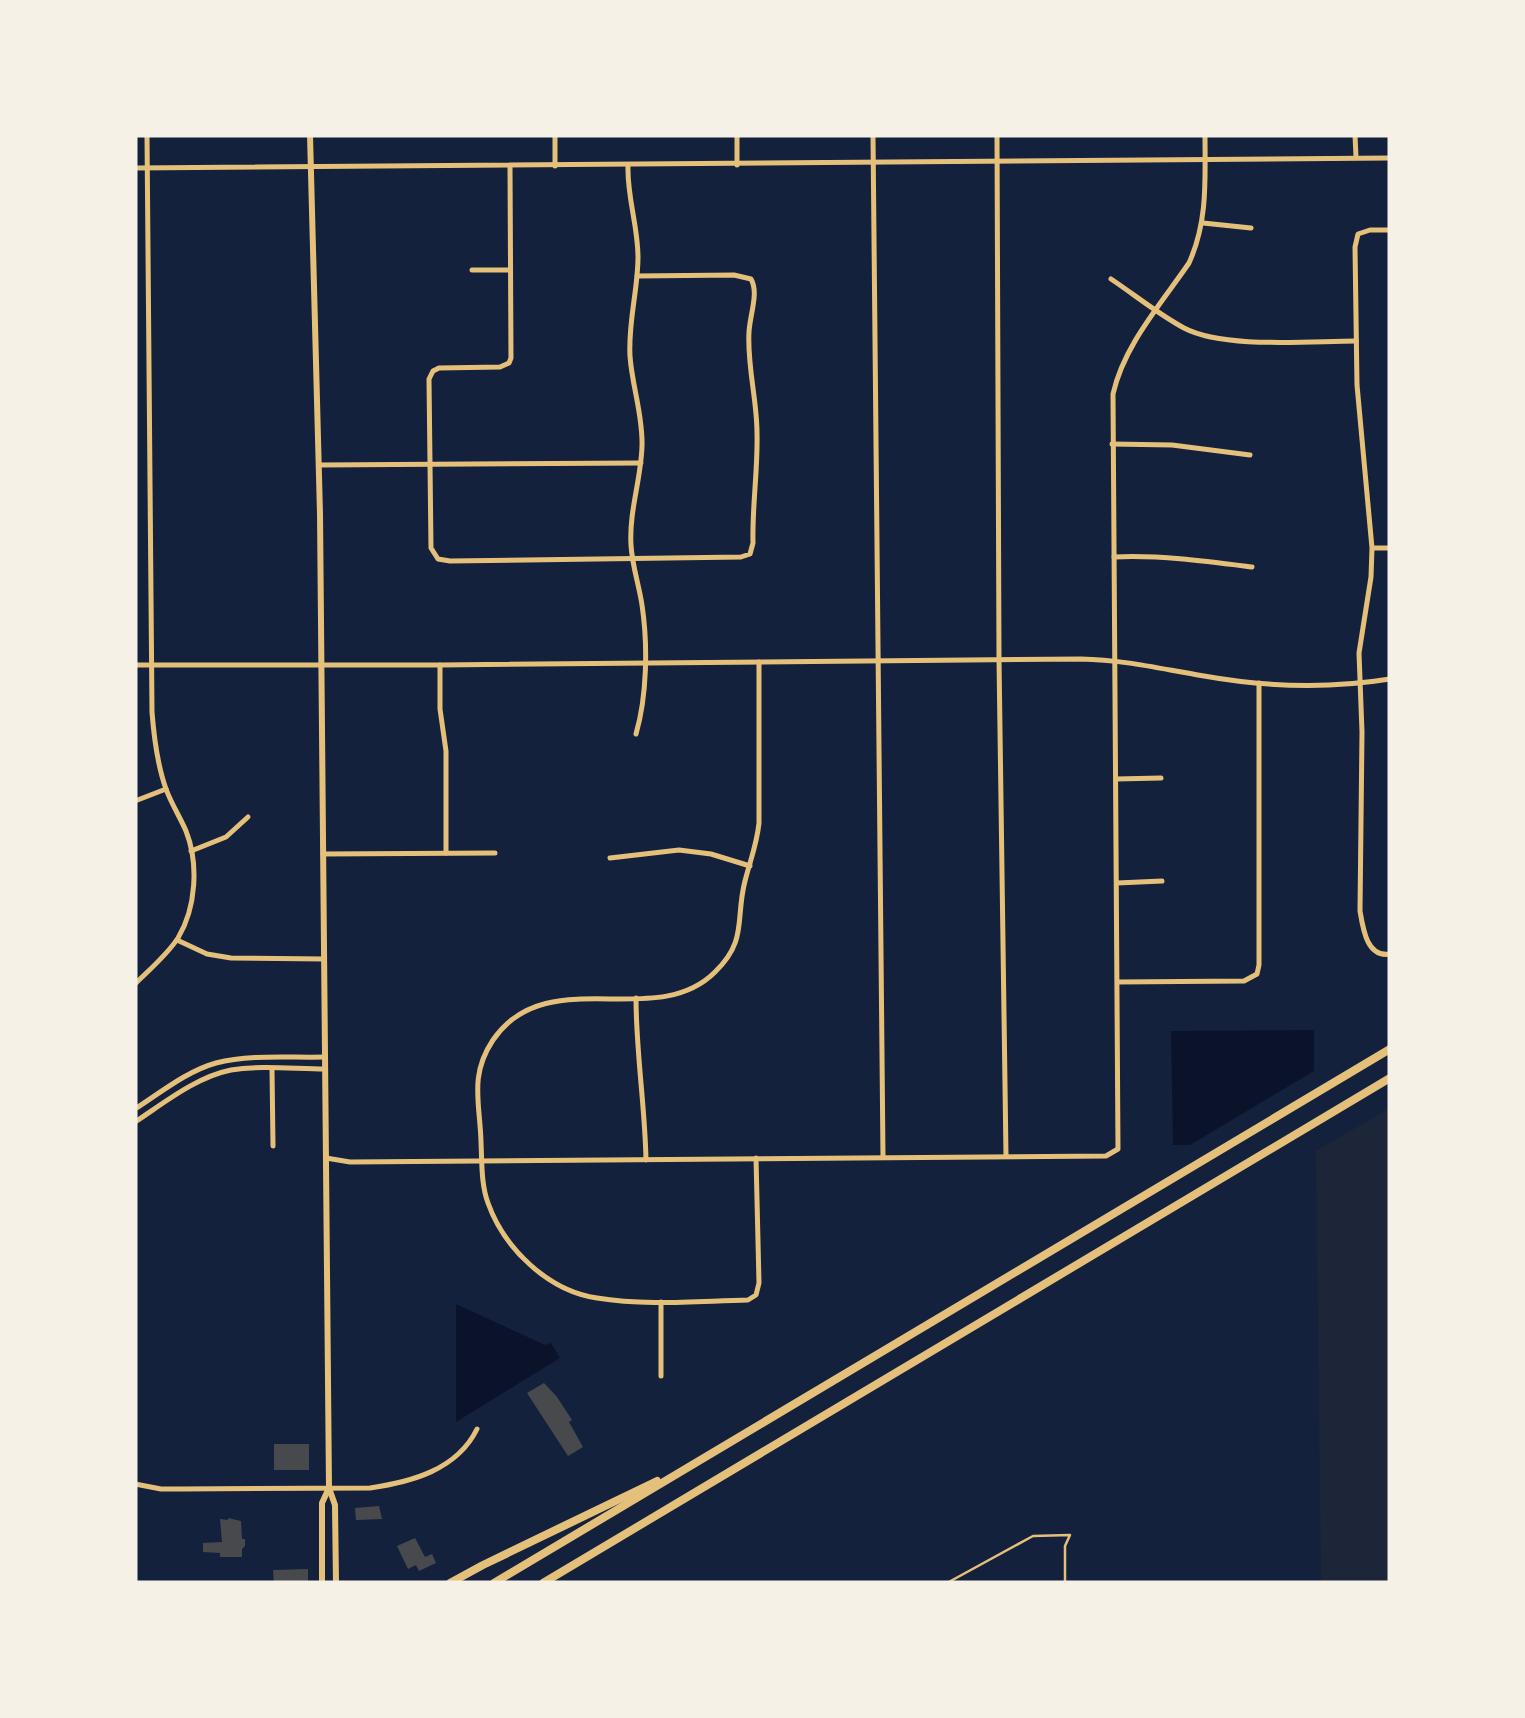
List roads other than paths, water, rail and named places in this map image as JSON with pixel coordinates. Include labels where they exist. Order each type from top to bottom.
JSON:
[{"type":"highway","points":[[494,1583],[1390,1049]]},
{"type":"highway","points":[[545,1583],[1390,1078]]},
{"type":"highway","points":[[450,1583],[680,1472]]},
{"type":"main road","points":[[310,135],[322,666],[328,1488],[335,1505],[336,1583]]},
{"type":"main road","points":[[322,1583],[322,1503],[328,1488]]},
{"type":"street","points":[[135,984],[177,940],[192,898],[194,866],[187,834],[156,756],[154,736],[146,135]]},
{"type":"street","points":[[555,135],[555,166]]},
{"type":"street","points":[[737,135],[738,164]]},
{"type":"street","points":[[873,135],[882,1156]]},
{"type":"street","points":[[997,135],[1006,1156]]},
{"type":"street","points":[[326,1158],[350,1162],[1114,1153],[1119,1144],[1114,394],[1116,380],[1132,346],[1189,263],[1203,223],[1205,135]]},
{"type":"street","points":[[1355,135],[1356,158]]},
{"type":"street","points":[[135,168],[1390,158]]},
{"type":"street","points":[[510,166],[509,363],[500,367],[439,368],[430,374],[431,548],[438,559],[742,558],[750,554],[758,464],[748,346],[756,291],[751,280],[734,276],[637,276]]},
{"type":"street","points":[[628,166],[638,242],[630,341],[640,412],[641,464],[630,526],[632,559],[642,604],[644,663],[643,712],[636,734]]},
{"type":"street","points":[[1203,223],[1252,228]]},
{"type":"street","points":[[1390,230],[1358,234],[1355,247],[1358,398],[1372,548],[1359,653],[1360,911],[1373,949],[1377,954],[1390,954]]},
{"type":"street","points":[[472,270],[510,270]]},
{"type":"street","points":[[1112,279],[1184,328],[1222,340],[1356,341]]},
{"type":"street","points":[[1112,444],[1172,444],[1250,455]]},
{"type":"street","points":[[319,466],[641,464]]},
{"type":"street","points":[[1372,548],[1390,548]]},
{"type":"street","points":[[1114,557],[1180,557],[1252,567]]},
{"type":"street","points":[[135,666],[1081,658],[1258,684],[1306,686],[1390,679]]},
{"type":"street","points":[[756,1158],[756,1295],[748,1300],[661,1302],[596,1298],[573,1292],[530,1264],[503,1234],[483,1183],[476,1089],[484,1056],[512,1019],[541,1004],[561,1000],[670,996],[685,992],[714,974],[734,948],[745,882],[758,842],[759,662]]},
{"type":"street","points":[[440,665],[440,709],[446,751],[446,853]]},
{"type":"street","points":[[1117,982],[1244,980],[1257,974],[1258,684]]},
{"type":"street","points":[[1116,778],[1161,778]]},
{"type":"street","points":[[135,801],[166,788]]},
{"type":"street","points":[[192,851],[226,837],[248,817]]},
{"type":"street","points":[[610,858],[679,850],[711,854],[750,866]]},
{"type":"street","points":[[323,854],[495,853]]},
{"type":"street","points":[[1117,883],[1162,882]]},
{"type":"street","points":[[177,940],[207,954],[231,958],[324,959]]},
{"type":"street","points":[[636,998],[646,1160]]},
{"type":"street","points":[[135,1109],[190,1074],[216,1063],[325,1057]]},
{"type":"street","points":[[135,1122],[220,1073],[243,1068],[325,1068]]},
{"type":"street","points":[[272,1068],[273,1146]]},
{"type":"street","points":[[661,1302],[661,1376]]},
{"type":"street","points":[[135,1484],[161,1489],[370,1488],[418,1478],[443,1465],[468,1448],[476,1429]]},
{"type":"lane","points":[[947,1583],[1034,1536],[1070,1534],[1065,1546],[1065,1583]]}]
